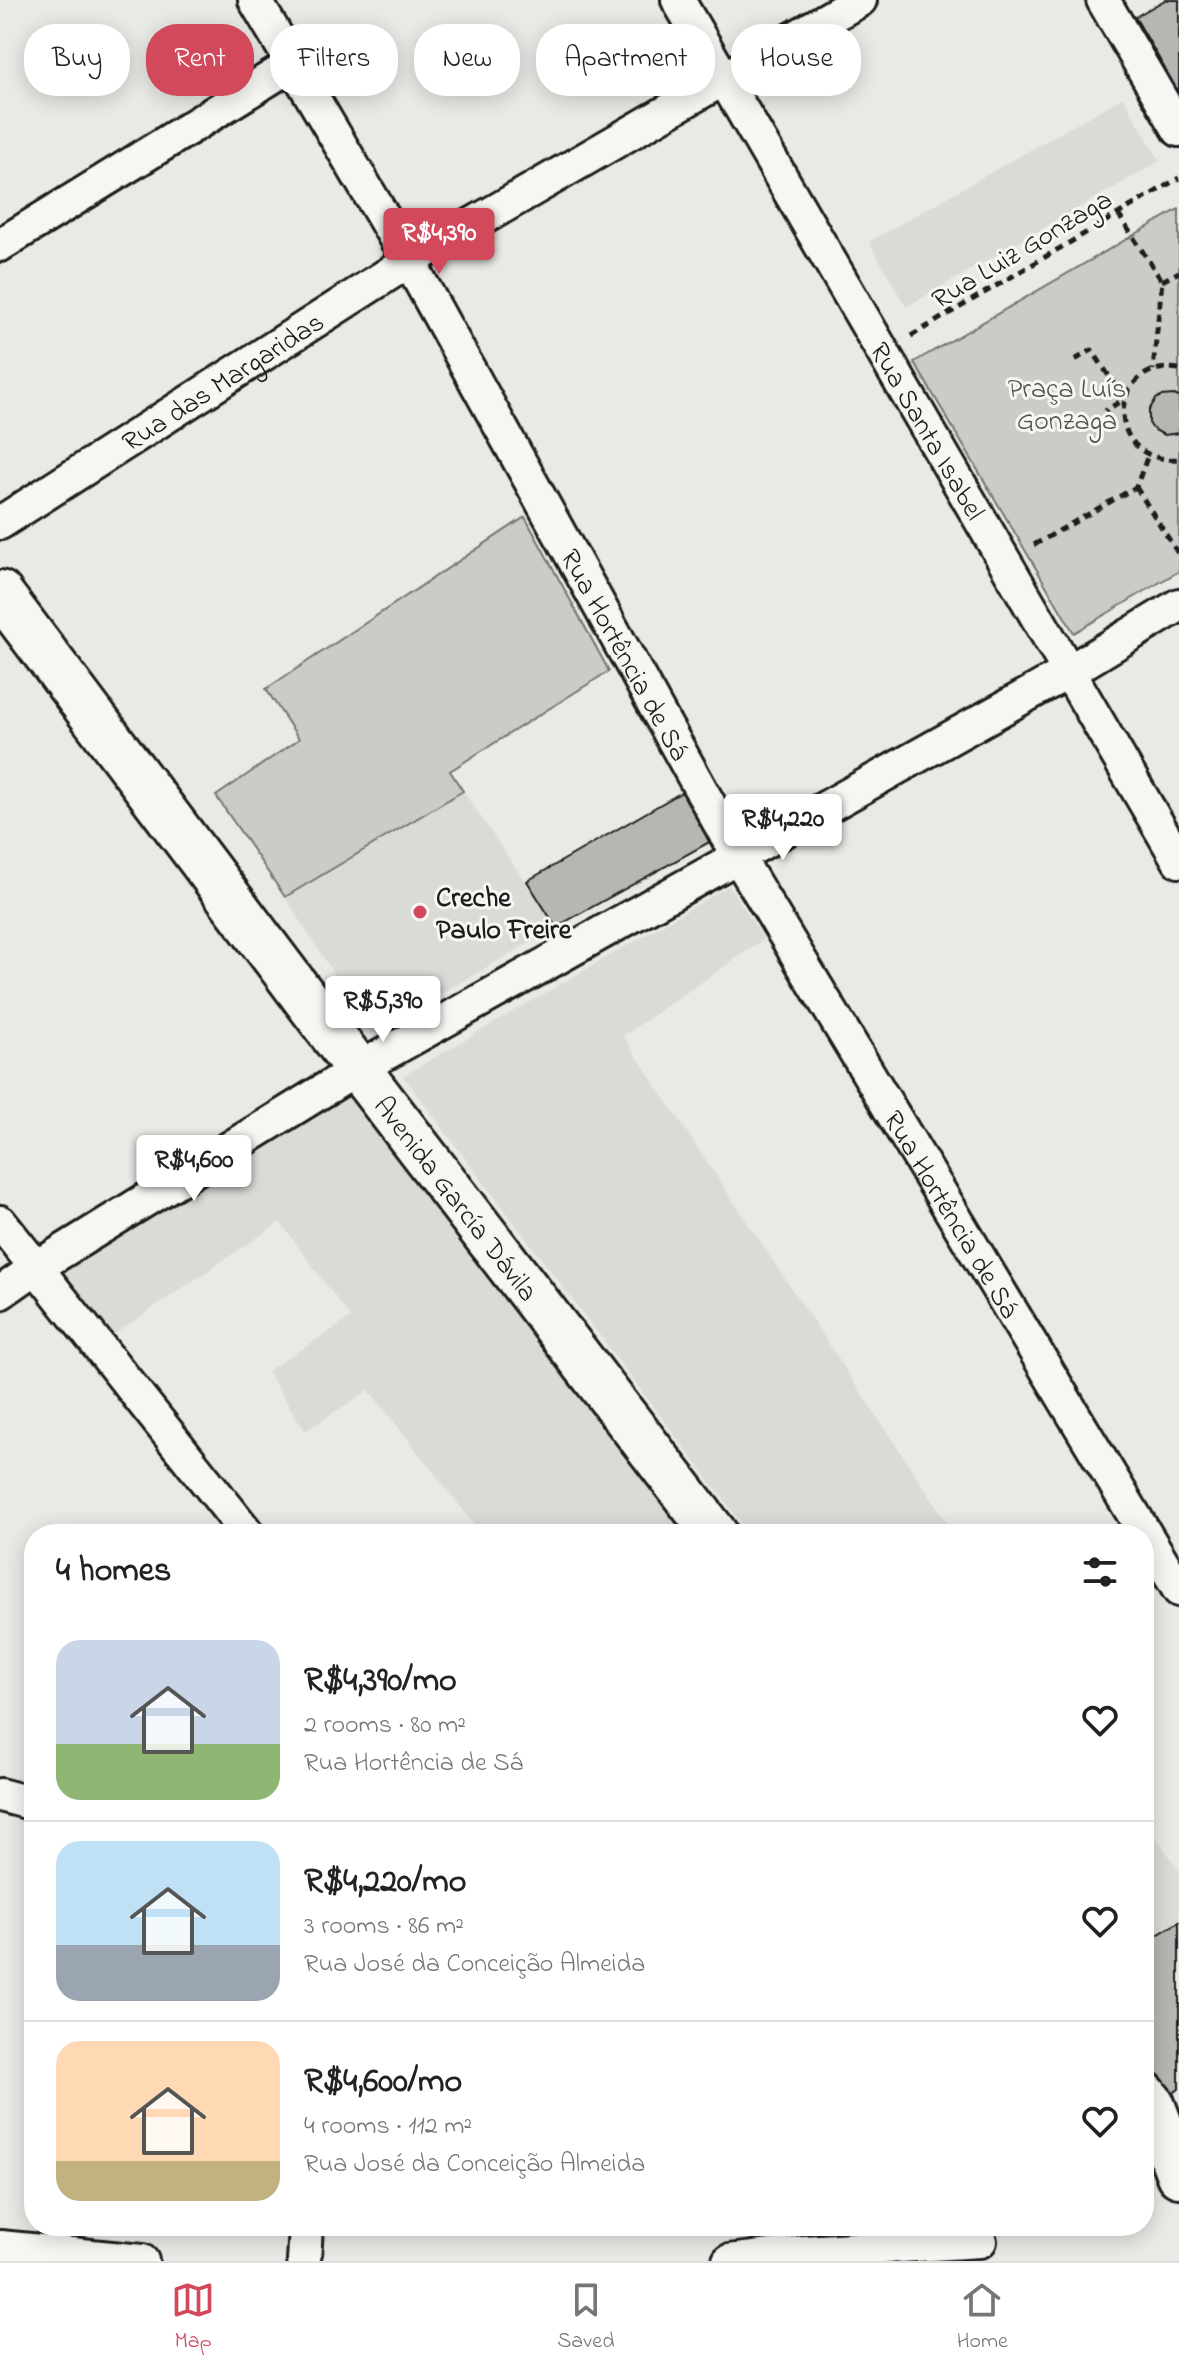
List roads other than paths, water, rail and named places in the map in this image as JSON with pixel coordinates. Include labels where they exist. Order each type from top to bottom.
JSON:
[{"type":"main road","name":"Avenida García Dávila","points":[[0,593],[358,1069],[707,1524]]},
{"type":"main road","points":[[1155,2103],[1179,2175]]},
{"type":"street","name":"Rua Hortência de Sá","points":[[255,0],[270,25]]},
{"type":"street","name":"Rua Santa Isabel","points":[[678,0],[1179,861]]},
{"type":"street","name":"Rua das Margaridas","points":[[0,523],[409,261],[860,0]]},
{"type":"street","points":[[1103,0],[1179,130]]},
{"type":"street","points":[[0,245],[270,78]]},
{"type":"street","name":"Rua Hortência de Sá","points":[[312,96],[409,261],[737,855],[1139,1524]]},
{"type":"street","points":[[0,1293],[37,1267],[358,1069],[1070,671],[1179,605]]},
{"type":"street","points":[[0,1222],[240,1524]]},
{"type":"street","name":"Rua Hortência de Sá","points":[[1154,1548],[1179,1590]]},
{"type":"street","points":[[0,1795],[24,1801]]},
{"type":"street","points":[[304,2261],[305,2236]]},
{"type":"street","points":[[729,2261],[804,2252],[982,2243]]},
{"type":"street","points":[[0,2247],[142,2261]]},
{"type":"place","name":"Creche Paulo Freire","points":[[420,912]]},
{"type":"park label","name":"Praça Luís Gonzaga","points":[[1067,403]]}]
